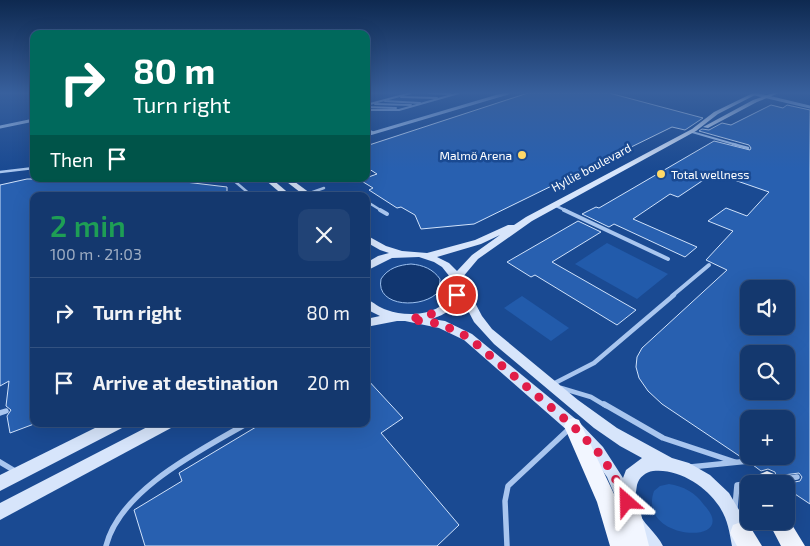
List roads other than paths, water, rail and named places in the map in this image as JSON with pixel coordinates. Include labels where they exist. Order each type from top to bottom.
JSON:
[{"type":"main road","points":[[573,426],[607,501],[621,546]]},
{"type":"main road","points":[[630,512],[638,546]]},
{"type":"main road","points":[[784,530],[794,546]]},
{"type":"street","points":[[370,134],[420,118]]},
{"type":"street","name":"Hyllie boulevard","points":[[693,131],[709,118]]},
{"type":"street","name":"Hyllie boulevard","points":[[427,256],[478,242],[529,219],[693,131],[723,118]]},
{"type":"street","points":[[0,127],[30,121]]},
{"type":"street","points":[[272,182],[283,192]]},
{"type":"street","points":[[291,182],[305,192]]},
{"type":"street","name":"Hyllie boulevard","points":[[457,280],[475,257],[529,219]]},
{"type":"street","points":[[370,240],[383,248],[402,254],[427,256],[447,266],[484,327],[551,385],[624,440],[666,462],[684,467],[703,478],[721,494],[742,534]]},
{"type":"street","points":[[370,265],[379,259],[402,254]]},
{"type":"street","points":[[409,319],[430,316],[447,307],[457,295],[457,280]]},
{"type":"street","points":[[370,306],[380,313],[441,324],[462,333],[573,426],[598,452],[612,472],[630,512],[654,546]]},
{"type":"street","points":[[370,322],[394,317]]},
{"type":"street","points":[[0,483],[111,427]]},
{"type":"street","points":[[0,512],[160,427]]},
{"type":"street","points":[[630,512],[626,486],[631,474],[640,466],[666,462]]},
{"type":"lane","points":[[370,130],[374,132]]},
{"type":"lane","points":[[693,131],[748,148]]},
{"type":"lane","points":[[0,172],[30,168]]},
{"type":"lane","points":[[236,182],[247,192]]},
{"type":"lane","points":[[315,192],[324,188]]},
{"type":"lane","points":[[370,203],[387,214]]},
{"type":"lane","points":[[554,205],[668,258]]},
{"type":"lane","points":[[551,385],[594,363],[709,265]]},
{"type":"lane","points":[[551,385],[591,397],[663,438],[736,462]]},
{"type":"lane","points":[[507,546],[509,535],[504,497],[508,486],[573,426]]},
{"type":"lane","points":[[106,546],[106,537],[129,506],[164,474],[241,427]]},
{"type":"lane","points":[[0,462],[19,474]]},
{"type":"lane","points":[[684,467],[740,462]]},
{"type":"lane","points":[[740,485],[737,485],[740,514]]},
{"type":"place","name":"Malmö Arena","points":[[522,155]]},
{"type":"place","name":"Total wellness","points":[[661,174]]}]
